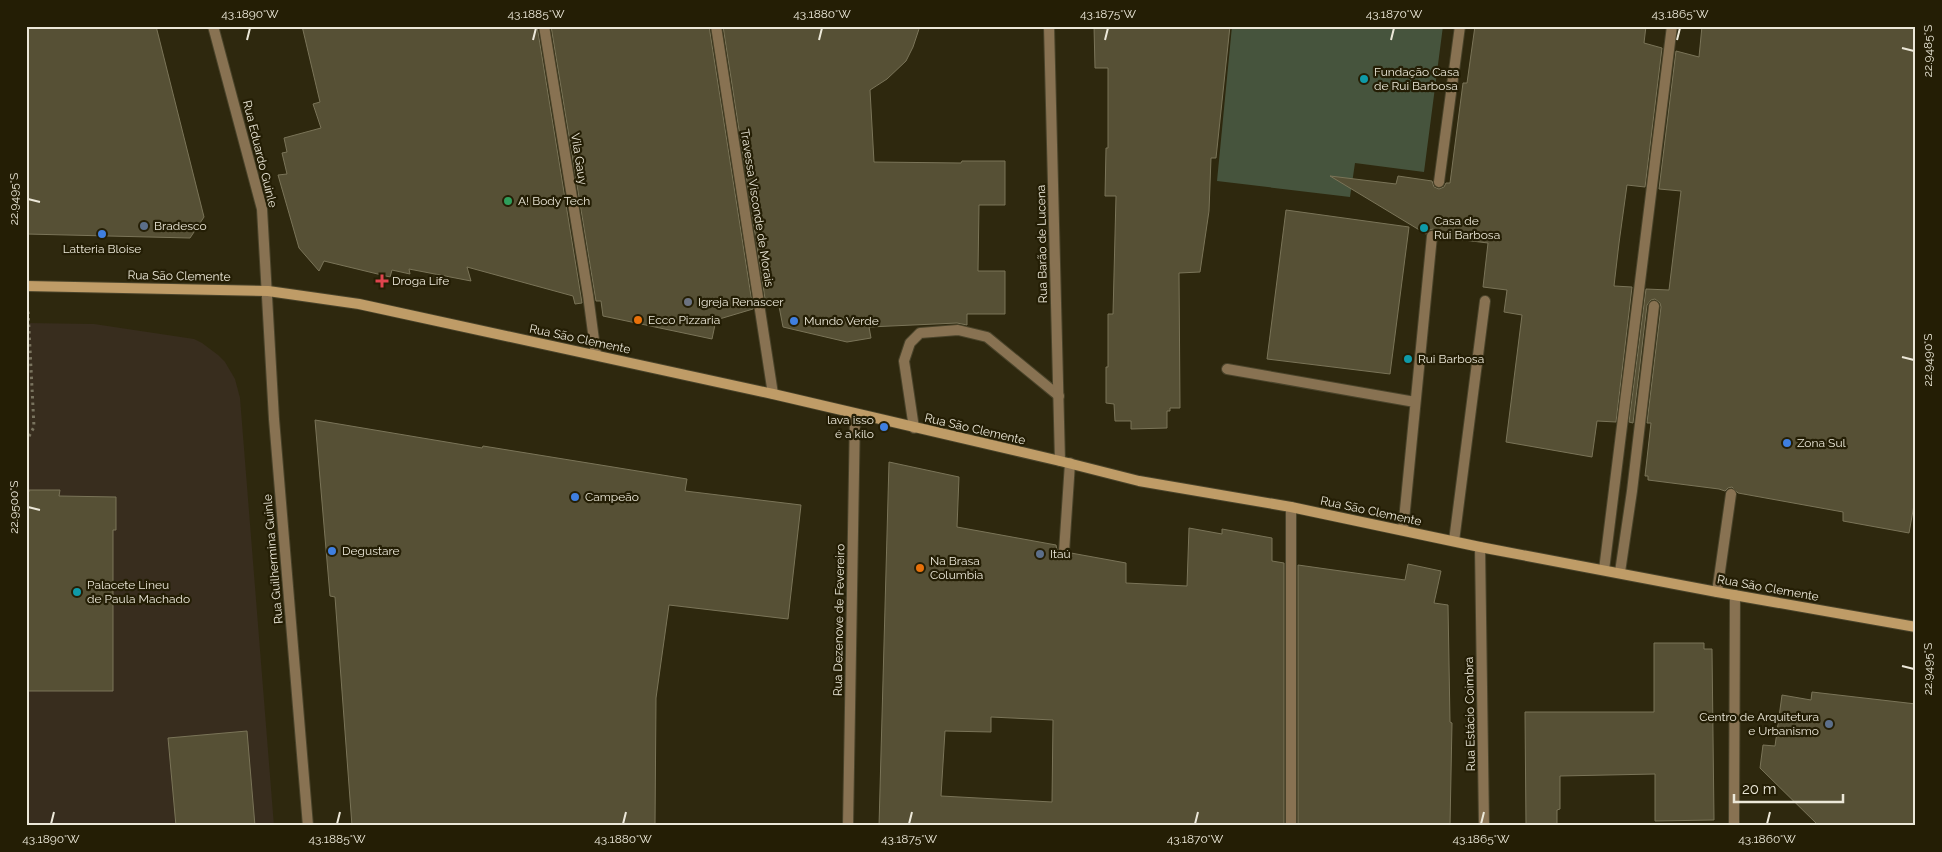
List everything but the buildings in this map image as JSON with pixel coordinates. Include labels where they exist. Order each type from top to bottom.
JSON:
[{"type":"main road","name":"Rua São Clemente","points":[[26,286],[268,291],[359,304],[772,394],[1139,481],[1291,507],[1480,547],[1916,627]]},
{"type":"street","name":"Rua Eduardo Guinle","points":[[213,26],[262,209],[268,291]]},
{"type":"street","name":"Vila Gauy","points":[[544,26],[596,355]]},
{"type":"street","name":"Travessa Visconde de Morais","points":[[716,26],[772,394]]},
{"type":"street","name":"Rua Barão de Lucena","points":[[1049,26],[1059,396],[1065,462],[1064,552]]},
{"type":"street","points":[[1439,182],[1460,26]]},
{"type":"street","points":[[1604,570],[1672,26]]},
{"type":"street","points":[[1403,530],[1432,236]]},
{"type":"street","name":"Rua Guilhermina Guinle","points":[[268,291],[274,420],[308,826]]},
{"type":"street","points":[[1454,541],[1485,301]]},
{"type":"street","points":[[1620,572],[1632,491],[1654,306]]},
{"type":"street","points":[[914,428],[904,361],[910,343],[920,333],[958,330],[987,336],[1059,396]]},
{"type":"street","points":[[1227,369],[1415,402]]},
{"type":"street","name":"Rua Dezenove de Fevereiro","points":[[848,826],[855,414]]},
{"type":"street","points":[[1717,592],[1731,494]]},
{"type":"street","points":[[1291,507],[1291,826]]},
{"type":"street","name":"Rua Estácio Coimbra","points":[[1480,547],[1484,826]]},
{"type":"street","points":[[1734,826],[1735,595]]},
{"type":"path","points":[[26,442],[34,427],[28,308]]},
{"type":"shaded area","points":[[26,323],[94,324],[194,339],[218,355],[225,362],[235,379],[240,398],[274,826],[26,826]]},
{"type":"green space","points":[[1232,26],[1443,26],[1424,172],[1355,163],[1350,197],[1217,181]]},
{"type":"place","name":"Fundação Casa de Rui Barbosa","points":[[1364,79]]},
{"type":"place","name":"A! Body Tech","points":[[508,201]]},
{"type":"place","name":"Bradesco","points":[[144,226]]},
{"type":"place","name":"Casa de Rui Barbosa","points":[[1424,228]]},
{"type":"place","name":"Latteria Bloise","points":[[102,234]]},
{"type":"place","name":"Droga Life","points":[[382,281]]},
{"type":"place","name":"Igreja Renascer","points":[[688,302]]},
{"type":"place","name":"Ecco Pizzaria","points":[[638,320]]},
{"type":"place","name":"Mundo Verde","points":[[794,321]]},
{"type":"place","name":"Rui Barbosa","points":[[1408,359]]},
{"type":"place","name":"lava isso é a kilo","points":[[884,427]]},
{"type":"place","name":"Zona Sul","points":[[1787,443]]},
{"type":"place","name":"Campeão","points":[[575,497]]},
{"type":"place","name":"Degustare","points":[[332,551]]},
{"type":"place","name":"Itaú","points":[[1040,554]]},
{"type":"place","name":"Na Brasa Columbia","points":[[920,568]]},
{"type":"place","name":"Palacete Lineu de Paula Machado","points":[[77,592]]},
{"type":"place","name":"Centro de Arquitetura e Urbanismo","points":[[1829,724]]}]
